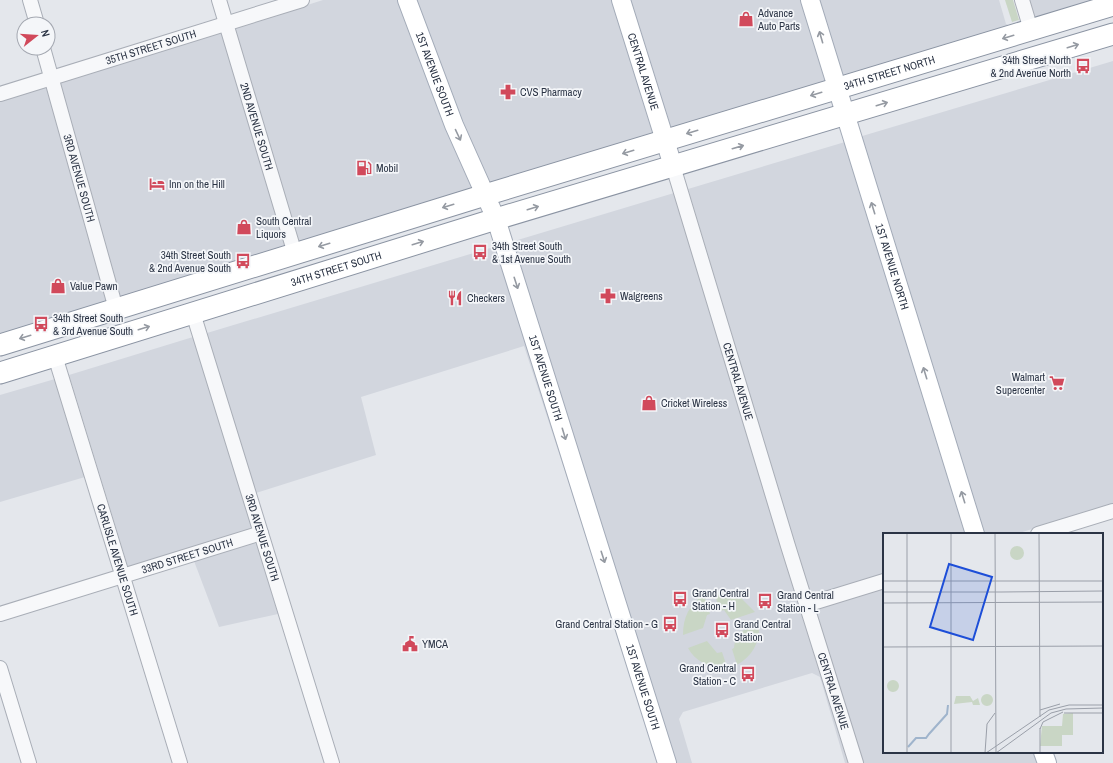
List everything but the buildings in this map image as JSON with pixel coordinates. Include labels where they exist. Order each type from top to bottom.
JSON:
[{"type":"highway","name":"34TH STREET NORTH","points":[[666,140],[1113,5]]},
{"type":"highway","points":[[1024,61],[1037,40],[1085,13]]},
{"type":"highway","points":[[673,166],[1113,34]]},
{"type":"highway","points":[[0,345],[666,140]]},
{"type":"highway","name":"34TH STREET SOUTH","points":[[0,373],[496,219],[673,166]]},
{"type":"highway","points":[[342,267],[346,254],[399,238],[400,221]]},
{"type":"highway","points":[[193,313],[206,297],[278,276],[288,256]]},
{"type":"highway","points":[[27,364],[39,350],[102,330],[110,321],[116,309]]},
{"type":"main road","name":"1ST AVENUE SOUTH","points":[[407,0],[454,125],[496,219],[667,763]]},
{"type":"main road","name":"CENTRAL AVENUE","points":[[621,0],[673,166]]},
{"type":"main road","name":"1ST AVENUE NORTH","points":[[810,0],[975,533]]},
{"type":"main road","points":[[1043,753],[1046,763]]},
{"type":"street","points":[[30,0],[35,16]]},
{"type":"street","name":"2ND AVENUE SOUTH","points":[[219,0],[288,256]]},
{"type":"street","name":"35TH STREET SOUTH","points":[[0,94],[302,0]]},
{"type":"street","points":[[1022,0],[1031,30]]},
{"type":"street","name":"3RD AVENUE SOUTH","points":[[46,56],[116,309]]},
{"type":"street","name":"CENTRAL AVENUE","points":[[673,166],[806,605],[856,763]]},
{"type":"street","name":"3RD AVENUE SOUTH","points":[[193,313],[332,763]]},
{"type":"street","name":"CARLISLE AVENUE SOUTH","points":[[55,356],[180,763]]},
{"type":"street","points":[[1041,533],[1113,511]]},
{"type":"street","name":"33RD STREET SOUTH","points":[[0,614],[261,533]]},
{"type":"street","points":[[806,605],[883,581]]},
{"type":"street","points":[[0,668],[29,763]]},
{"type":"shaded area","points":[[323,0],[399,0],[475,191],[300,245],[235,28]]},
{"type":"shaded area","points":[[415,0],[614,0],[657,136],[490,186],[460,123]]},
{"type":"shaded area","points":[[629,0],[802,0],[827,84],[671,132]]},
{"type":"shaded area","points":[[818,0],[999,0],[1006,24],[1013,27],[841,80]]},
{"type":"shaded area","points":[[1029,0],[1103,0],[1036,21]]},
{"type":"shaded area","points":[[221,32],[287,250],[121,301],[60,82]]},
{"type":"shaded area","points":[[1113,61],[1113,504],[1019,533],[983,533],[859,137]]},
{"type":"shaded area","points":[[47,86],[107,305],[0,338],[0,101]]},
{"type":"shaded area","points":[[845,142],[968,533],[883,533],[883,574],[811,597],[688,189]]},
{"type":"shaded area","points":[[674,193],[848,763],[845,763],[820,677],[812,673],[683,712],[679,719],[692,763],[674,763],[511,242]]},
{"type":"shaded area","points":[[497,246],[637,692],[524,346],[361,397],[376,455],[256,493],[207,333]]},
{"type":"shaded area","points":[[193,337],[252,529],[128,567],[69,375]]},
{"type":"shaded area","points":[[55,379],[85,477],[0,502],[0,395]]},
{"type":"shaded area","points":[[256,542],[278,614],[219,627],[194,561]]},
{"type":"shaded area","points":[[883,588],[883,753],[1035,753],[1038,763],[863,763],[815,609]]},
{"type":"green space","points":[[1005,0],[1013,0],[1019,20],[1012,22]]},
{"type":"green space","points":[[724,591],[740,597],[755,612],[731,620],[724,610],[720,611],[714,592]]},
{"type":"green space","points":[[704,595],[710,614],[707,615],[703,628],[683,635],[684,623],[688,612],[694,603]]},
{"type":"green space","points":[[759,625],[758,638],[754,648],[747,657],[737,665],[732,649],[734,648],[736,633]]},
{"type":"green space","points":[[707,641],[717,653],[722,652],[727,667],[715,667],[704,664],[691,653],[688,648]]},
{"type":"place","name":"Advance Auto Parts","points":[[746,19]]},
{"type":"place","name":"34th Street North & 2nd Avenue North","points":[[1083,66]]},
{"type":"place","name":"CVS Pharmacy","points":[[508,92]]},
{"type":"place","name":"Mobil","points":[[364,168]]},
{"type":"place","name":"Inn on the Hill","points":[[157,184]]},
{"type":"place","name":"South Central Liquors","points":[[244,227]]},
{"type":"place","name":"34th Street South & 1st Avenue South","points":[[480,252]]},
{"type":"place","name":"34th Street South & 2nd Avenue South","points":[[243,261]]},
{"type":"place","name":"Value Pawn","points":[[58,286]]},
{"type":"place","name":"Walgreens","points":[[608,296]]},
{"type":"place","name":"Checkers","points":[[455,298]]},
{"type":"place","name":"34th Street South & 3rd Avenue South","points":[[41,324]]},
{"type":"place","name":"Walmart Supercenter","points":[[1057,383]]},
{"type":"place","name":"Cricket Wireless","points":[[649,403]]},
{"type":"place","name":"Grand Central Station - H","points":[[680,599]]},
{"type":"place","name":"Grand Central Station - L","points":[[765,601]]},
{"type":"place","name":"Grand Central Station - G","points":[[670,624]]},
{"type":"place","name":"Grand Central Station","points":[[722,630]]},
{"type":"place","name":"YMCA","points":[[410,644]]},
{"type":"place","name":"Grand Central Station - C","points":[[748,674]]}]
